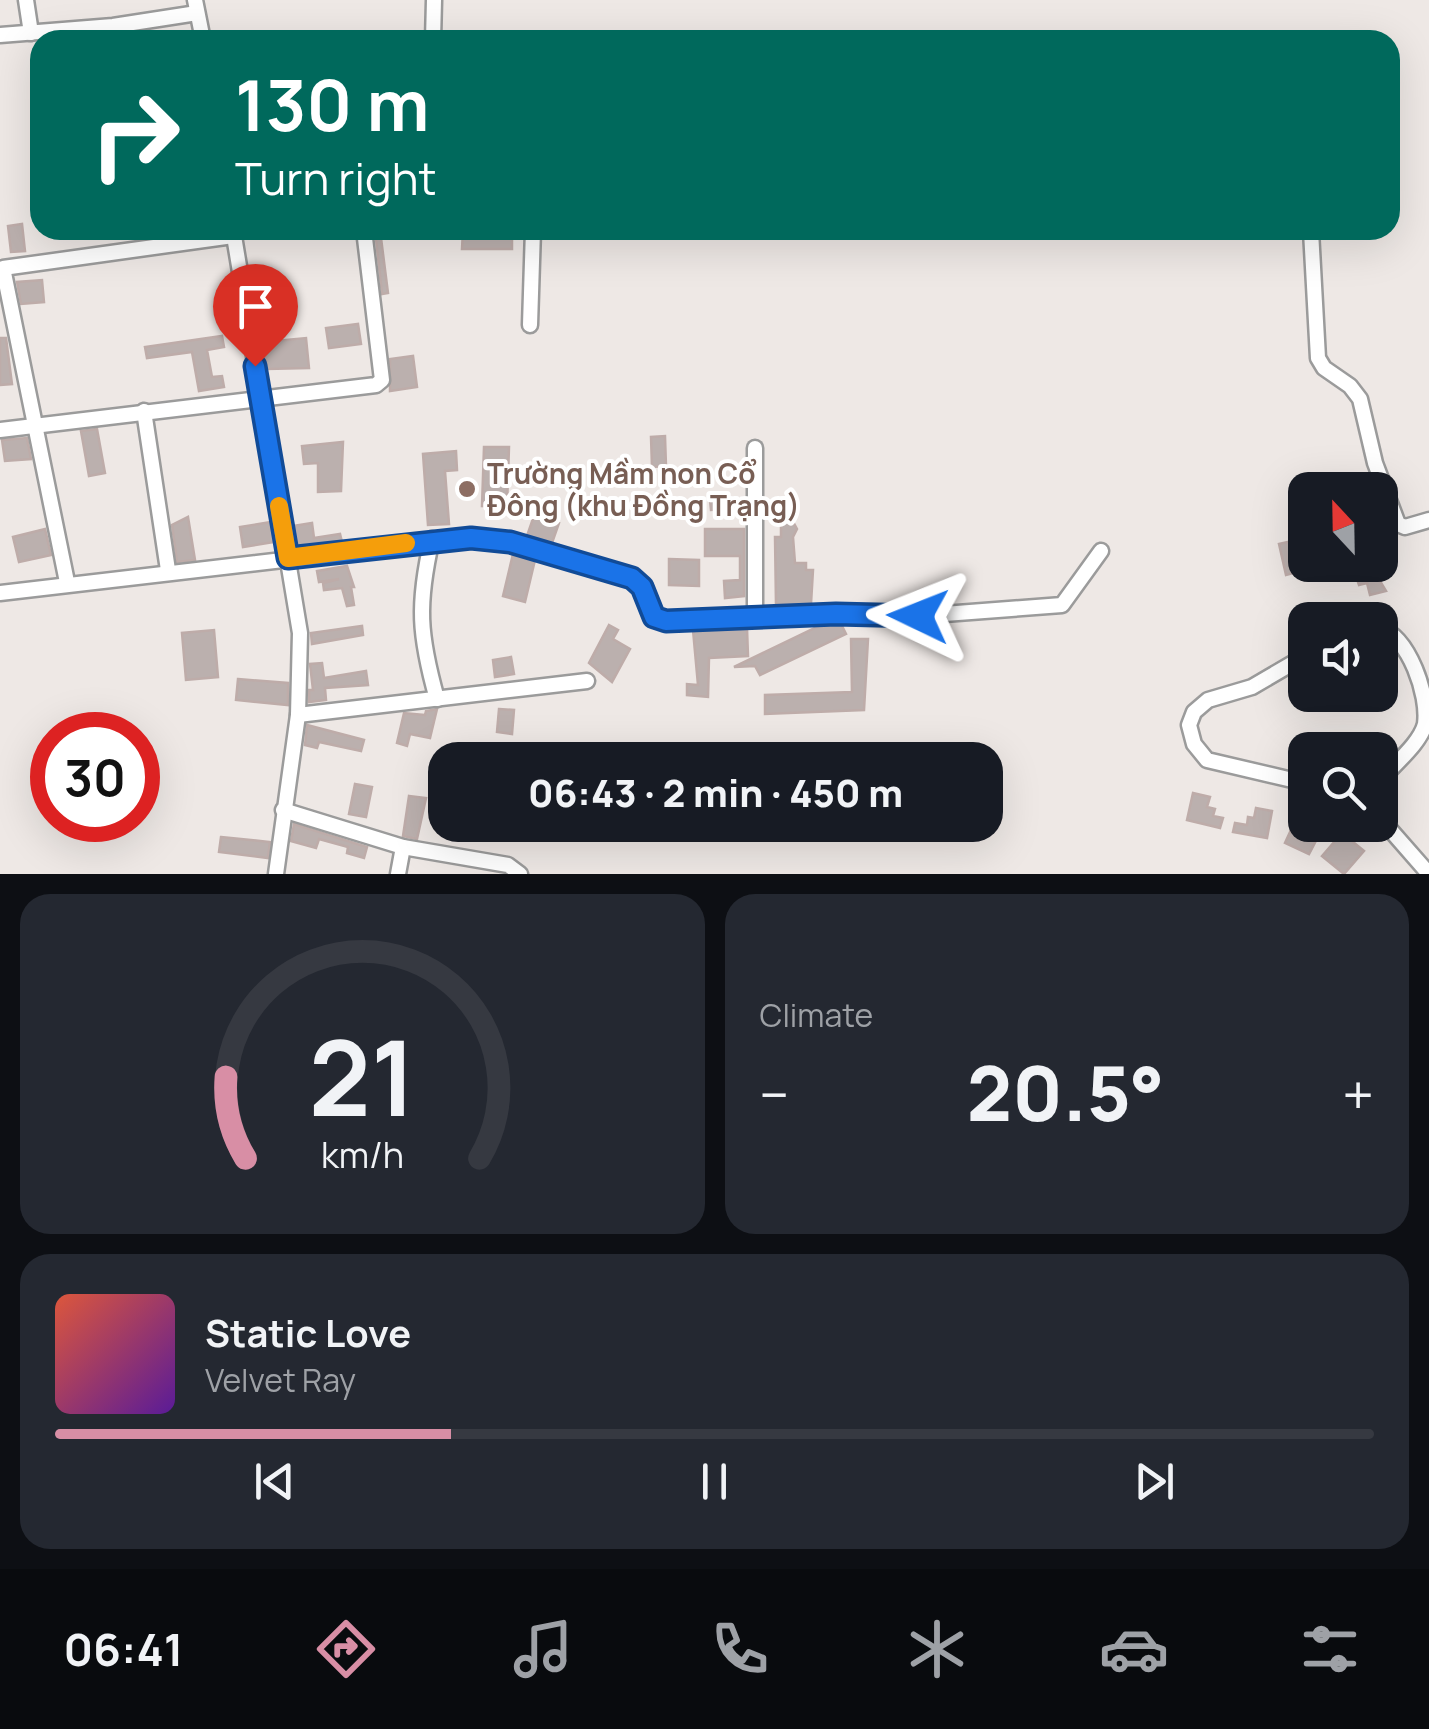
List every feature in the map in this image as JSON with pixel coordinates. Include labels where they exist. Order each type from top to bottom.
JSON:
[{"type":"street","points":[[26,0],[31,30]]},
{"type":"street","points":[[433,30],[434,0]]},
{"type":"street","points":[[49,30],[196,6]]},
{"type":"street","points":[[0,35],[30,33]]},
{"type":"street","points":[[67,582],[31,424],[2,268],[182,240]]},
{"type":"street","points":[[235,240],[300,633],[298,715],[276,874]]},
{"type":"street","points":[[0,430],[376,385],[382,380],[365,240]]},
{"type":"street","points":[[530,325],[533,240]]},
{"type":"street","points":[[1311,240],[1318,358],[1360,399],[1374,464],[1396,521],[1405,527],[1429,520]]},
{"type":"street","points":[[144,411],[168,570]]},
{"type":"street","points":[[755,616],[756,448]]},
{"type":"street","points":[[0,592],[471,538],[510,542],[638,581],[654,617],[666,621],[755,616],[918,616],[1054,608],[1068,601],[1101,551]]},
{"type":"street","points":[[432,540],[419,598],[426,658],[437,699]]},
{"type":"street","points":[[1398,643],[1406,649],[1426,712],[1424,728],[1398,759]]},
{"type":"street","points":[[1288,666],[1252,687],[1208,700],[1194,712],[1189,725],[1194,744],[1207,760],[1288,780]]},
{"type":"street","points":[[298,715],[587,681]]},
{"type":"street","points":[[283,810],[403,847],[508,864],[520,874]]},
{"type":"street","points":[[1398,839],[1428,874]]},
{"type":"street","points":[[398,874],[403,847]]},
{"type":"building","points":[[22,224],[25,251],[11,252],[8,226]]},
{"type":"building","points":[[376,240],[381,240],[388,293],[382,294]]},
{"type":"building","points":[[462,240],[512,240],[512,249],[462,249]]},
{"type":"building","points":[[42,280],[44,302],[21,304],[17,282]]},
{"type":"building","points":[[358,324],[361,344],[329,348],[326,328]]},
{"type":"building","points":[[222,336],[224,347],[207,350],[212,377],[222,376],[224,387],[199,391],[192,352],[147,358],[145,347]]},
{"type":"building","points":[[0,338],[6,338],[12,384],[0,385]]},
{"type":"building","points":[[306,338],[309,368],[267,369],[263,342]]},
{"type":"building","points":[[413,356],[417,387],[390,391],[390,359]]},
{"type":"building","points":[[97,429],[105,473],[89,476],[81,431]]},
{"type":"building","points":[[665,436],[666,466],[652,467],[651,437]]},
{"type":"building","points":[[27,438],[31,459],[5,461],[2,440]]},
{"type":"building","points":[[343,442],[341,491],[318,492],[318,463],[304,464],[302,446]]},
{"type":"building","points":[[484,447],[509,447],[507,507],[482,506]]},
{"type":"building","points":[[456,451],[457,470],[445,471],[449,524],[428,525],[423,454]]},
{"type":"building","points":[[744,498],[744,508],[711,510],[710,500]]},
{"type":"building","points":[[535,513],[559,523],[552,543],[527,536]]},
{"type":"building","points":[[188,517],[195,560],[177,562],[172,525]]},
{"type":"building","points":[[781,518],[791,518],[797,529],[793,537],[795,563],[806,563],[806,570],[813,570],[811,604],[776,605],[775,537],[781,537]]},
{"type":"building","points":[[271,522],[274,542],[243,547],[240,527]]},
{"type":"building","points":[[312,523],[314,538],[340,534],[342,542],[297,548],[293,526]]},
{"type":"building","points":[[45,529],[51,555],[19,562],[13,537]]},
{"type":"building","points":[[705,529],[744,529],[744,596],[725,598],[724,581],[740,580],[740,556],[705,556]]},
{"type":"building","points":[[1288,542],[1286,575],[1279,544]]},
{"type":"building","points":[[513,554],[535,560],[525,602],[503,596]]},
{"type":"building","points":[[669,559],[699,560],[699,586],[669,585]]},
{"type":"building","points":[[347,566],[354,587],[354,605],[347,606],[342,588],[324,590],[323,583],[339,579],[319,582],[317,571]]},
{"type":"building","points":[[1358,582],[1381,582],[1386,591],[1370,595],[1367,583]]},
{"type":"building","points":[[823,624],[841,624],[846,634],[760,675],[755,666],[734,667]]},
{"type":"building","points":[[609,625],[618,630],[613,639],[630,649],[612,682],[589,663]]},
{"type":"building","points":[[362,626],[363,635],[312,644],[311,633]]},
{"type":"building","points":[[747,628],[748,656],[709,658],[708,697],[687,695],[687,684],[698,685],[693,630]]},
{"type":"building","points":[[214,630],[218,677],[186,680],[182,633]]},
{"type":"building","points":[[851,639],[868,639],[864,710],[765,714],[765,695],[852,692]]},
{"type":"building","points":[[511,657],[514,674],[495,677],[493,660]]},
{"type":"building","points":[[322,663],[324,678],[366,671],[368,685],[325,688],[326,700],[309,702],[309,690],[313,690],[310,664]]},
{"type":"building","points":[[238,679],[288,683],[288,705],[236,700]]},
{"type":"building","points":[[437,709],[430,738],[410,734],[407,746],[397,743],[404,713],[425,715],[426,711]]},
{"type":"building","points":[[499,709],[514,710],[512,734],[497,732]]},
{"type":"building","points":[[307,725],[364,740],[361,751],[319,742],[317,748],[305,745]]},
{"type":"building","points":[[355,784],[372,787],[366,817],[349,814]]},
{"type":"building","points":[[1193,793],[1210,797],[1207,807],[1215,809],[1213,816],[1223,818],[1220,828],[1187,820]]},
{"type":"building","points":[[409,796],[426,798],[417,839],[403,836]]},
{"type":"building","points":[[1256,808],[1272,811],[1267,838],[1233,832],[1235,823],[1247,825],[1248,817],[1254,818]]},
{"type":"building","points":[[294,824],[367,847],[364,858],[347,853],[348,847],[319,839],[316,848],[291,841]]},
{"type":"building","points":[[1288,836],[1288,842],[1315,842],[1309,854],[1285,843]]},
{"type":"building","points":[[221,837],[270,842],[268,858],[219,852]]},
{"type":"building","points":[[1334,842],[1353,842],[1364,851],[1344,874],[1322,856]]},
{"type":"slow traffic","points":[[279,506],[288,558],[406,543]]},
{"type":"place","name":"Trường Mầm non Cổ Đông (khu Đồng Trạng)","points":[[467,489]]},
{"type":"route","points":[[255,366],[288,558],[471,538],[510,542],[632,578],[642,587],[658,620],[836,614],[918,616]]}]
